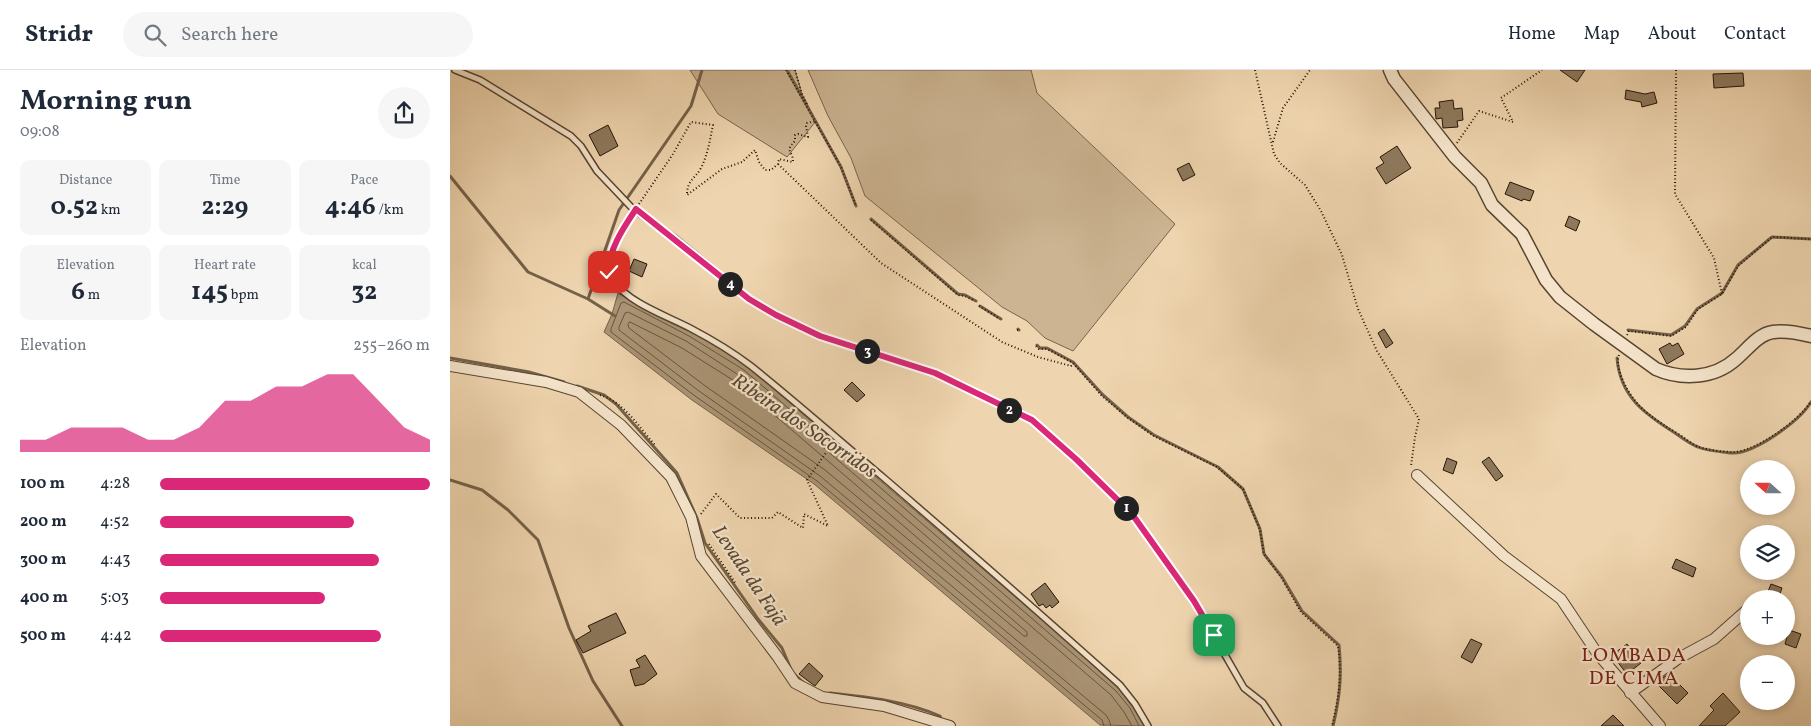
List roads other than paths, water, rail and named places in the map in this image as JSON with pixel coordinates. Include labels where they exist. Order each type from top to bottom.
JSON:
[{"type":"street","points":[[1390,70],[1394,79],[1451,151],[1481,183],[1492,205],[1522,234],[1543,274],[1560,297],[1656,369],[1668,374],[1686,377],[1709,374],[1734,361],[1758,338],[1772,332],[1795,332],[1811,336]]},
{"type":"street","points":[[450,366],[546,382],[579,392],[621,425],[671,477],[690,517],[701,556],[777,656],[795,683],[822,698],[884,706],[939,721],[950,726]]},
{"type":"street","points":[[1417,475],[1504,556],[1561,599],[1597,653],[1660,726]]},
{"type":"street","points":[[1630,693],[1667,666],[1714,639],[1740,615]]},
{"type":"lane","points":[[454,70],[480,80],[570,136],[581,146],[597,171],[634,209],[749,299],[776,315],[820,336],[935,373],[1032,420],[1077,460],[1132,514],[1194,601],[1244,688],[1263,702],[1278,726]]},
{"type":"lane","points":[[634,209],[608,261],[612,280],[638,301],[692,329],[749,364],[989,568],[1120,685],[1135,704],[1148,726]]},
{"type":"water","points":[[618,293],[636,304],[692,331],[747,366],[1120,687],[1134,706],[1144,726],[1100,725],[814,484],[692,400],[604,332]]},
{"type":"waterway","points":[[588,299],[619,210],[691,106],[702,70]]},
{"type":"waterway","points":[[787,70],[841,167],[856,206]]},
{"type":"waterway","name":"Ribeira dos Socorridos","points":[[450,176],[528,272],[588,299],[615,316]]},
{"type":"waterway","points":[[871,219],[958,294],[965,295],[976,301]]},
{"type":"waterway","points":[[1628,330],[1671,335],[1685,326],[1697,309],[1722,293],[1738,265],[1772,237],[1811,239]]},
{"type":"waterway","points":[[980,306],[1001,319]]},
{"type":"waterway","points":[[1037,345],[1040,348],[1047,348],[1073,362],[1103,395],[1128,417],[1154,435],[1218,467],[1243,489],[1260,529],[1264,554],[1282,577],[1302,611],[1339,645],[1340,686],[1333,726]]},
{"type":"waterway","name":"Levada da Fajã","points":[[450,358],[529,372],[564,382]]},
{"type":"waterway","points":[[1617,358],[1623,384],[1636,403],[1654,419],[1683,439],[1695,446],[1706,449],[1732,453],[1752,448],[1787,427],[1811,402]]},
{"type":"waterway","name":"Levada da Fajã","points":[[577,386],[604,395],[616,404],[677,473],[697,518],[705,543],[758,619],[782,648],[790,667]]},
{"type":"waterway","points":[[450,480],[482,490],[508,510],[538,540],[569,628],[593,681],[622,726]]},
{"type":"waterway","name":"Levada da Fajã","points":[[794,674],[804,683]]},
{"type":"waterway","name":"Levada da Fajã","points":[[830,693],[900,703],[940,716],[942,722]]},
{"type":"district","name":"LOMBADA DE CIMA","points":[[1634,666]]}]
